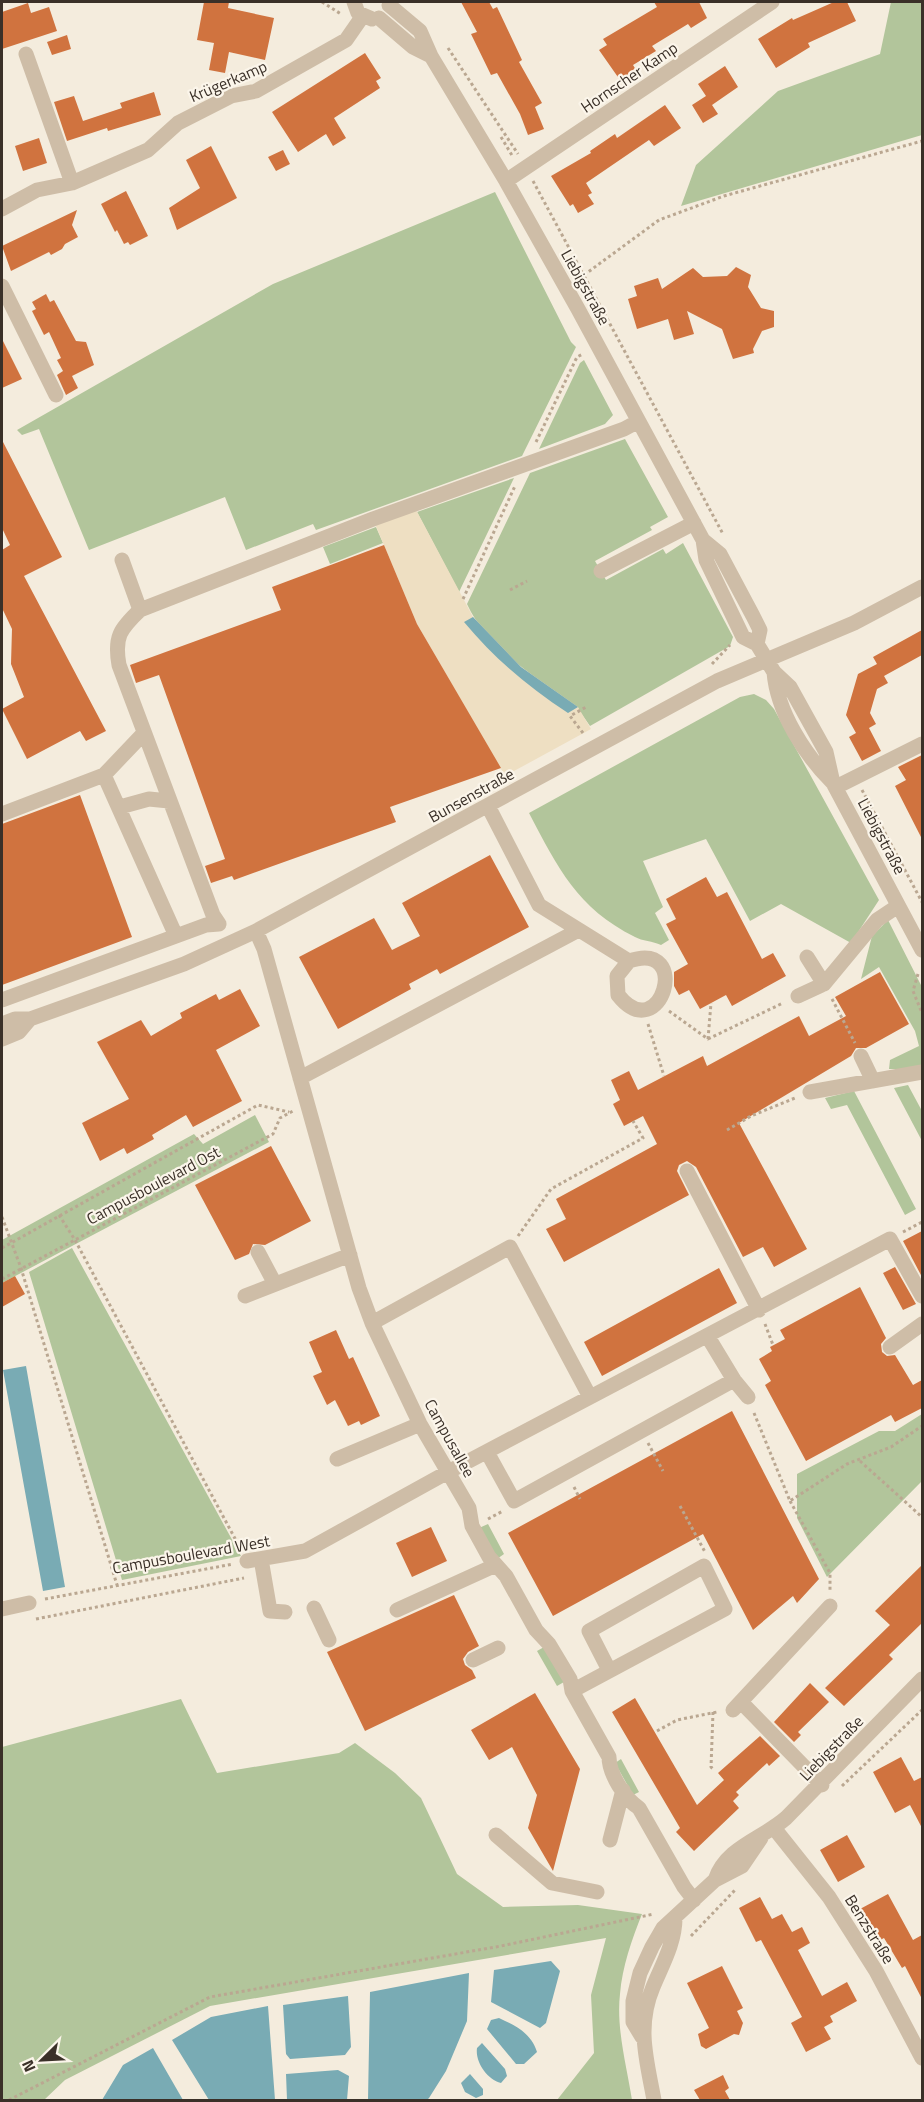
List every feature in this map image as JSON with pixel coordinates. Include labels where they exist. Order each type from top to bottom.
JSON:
[{"type":"street","points":[[353,2],[362,16],[379,18]]},
{"type":"street","name":"Hornscher Kamp","points":[[506,181],[526,170],[771,2]]},
{"type":"street","name":"Liebigstraße","points":[[431,56],[413,47],[379,18],[389,3],[420,31],[431,56],[506,181],[703,540],[706,560],[743,637],[757,644],[770,667],[776,693],[782,706],[814,763],[835,785],[898,906],[918,931],[922,950]]},
{"type":"street","name":"Krügerkamp","points":[[2,209],[37,190],[72,183],[148,150],[178,123],[231,96],[256,92],[346,40],[362,16]]},
{"type":"street","points":[[26,54],[72,183]]},
{"type":"street","points":[[2,286],[56,395]]},
{"type":"street","points":[[2,1000],[209,924],[219,924],[213,915],[118,665],[115,644],[124,625],[140,610],[373,519],[624,429],[637,422]]},
{"type":"street","points":[[601,571],[694,523]]},
{"type":"street","points":[[122,560],[140,610]]},
{"type":"street","name":"Bunsenstraße","points":[[2,1024],[15,1019],[30,1019],[184,964],[256,931],[717,681],[770,667],[922,587]]},
{"type":"street","points":[[2,814],[104,775],[144,733]]},
{"type":"street","name":"Liebigstraße","points":[[835,785],[922,744]]},
{"type":"street","points":[[104,775],[176,936]]},
{"type":"street","points":[[120,807],[149,799],[169,801]]},
{"type":"street","points":[[488,806],[539,905],[576,931],[629,961],[645,958],[660,965],[666,981],[663,997],[650,1006],[624,1002],[616,985],[617,976],[629,961]]},
{"type":"street","points":[[798,996],[824,984],[877,920],[898,906]]},
{"type":"street","name":"Campusallee","points":[[256,931],[264,950],[350,1255],[372,1323],[420,1424],[469,1508],[472,1526],[496,1565],[506,1576],[536,1630],[549,1644],[570,1679],[572,1692],[609,1757],[609,1766],[631,1803],[639,1808],[684,1887],[694,1900]]},
{"type":"street","points":[[300,1078],[576,931]]},
{"type":"street","points":[[807,957],[824,984]]},
{"type":"street","name":"Bunsenstraße","points":[[2,1039],[20,1032],[30,1019]]},
{"type":"street","points":[[861,1056],[873,1081]]},
{"type":"street","points":[[810,1092],[922,1072]]},
{"type":"street","points":[[687,1171],[759,1310]]},
{"type":"street","points":[[890,1239],[922,1296]]},
{"type":"street","name":"Campusboulevard West","points":[[252,1560],[304,1551],[448,1472],[708,1337],[890,1239]]},
{"type":"street","points":[[372,1323],[510,1247],[590,1397]]},
{"type":"street","points":[[258,1252],[275,1284]]},
{"type":"street","points":[[245,1296],[350,1255]]},
{"type":"street","points":[[890,1347],[922,1324]]},
{"type":"street","points":[[708,1337],[734,1380],[748,1397]]},
{"type":"street","points":[[487,1452],[514,1501],[734,1380]]},
{"type":"street","points":[[337,1459],[420,1424]]},
{"type":"street","points":[[252,1560],[266,1610],[285,1612]]},
{"type":"street","points":[[397,1610],[496,1565]]},
{"type":"street","points":[[572,1692],[609,1670],[718,1620],[725,1610],[704,1566],[589,1630],[609,1670]]},
{"type":"street","points":[[2,1609],[29,1603]]},
{"type":"street","points":[[822,1785],[737,1707],[830,1606]]},
{"type":"street","points":[[314,1608],[329,1640]]},
{"type":"street","points":[[472,1660],[498,1648]]},
{"type":"street","name":"Liebigstraße","points":[[654,2100],[642,2037],[633,2022],[633,2010],[640,1973],[670,1915],[694,1900],[715,1880],[720,1866],[738,1847],[761,1838],[822,1785],[922,1679]]},
{"type":"street","points":[[610,1840],[623,1790]]},
{"type":"street","name":"Benzstraße","points":[[774,1828],[829,1897],[876,1971],[922,2058]]},
{"type":"street","points":[[496,1835],[552,1882],[597,1892]]},
{"type":"street","name":"Liebigstraße","points":[[642,2037],[652,1989],[675,1935],[670,1915]]},
{"type":"street","points":[[640,1973],[658,1978]]},
{"type":"path","points":[[448,48],[508,137],[725,538]]},
{"type":"path","points":[[564,286],[583,275],[659,219],[724,195],[922,141]]},
{"type":"path","points":[[510,590],[527,581]]},
{"type":"path","points":[[709,667],[728,649],[732,641]]},
{"type":"path","points":[[583,733],[570,716],[588,706]]},
{"type":"path","points":[[918,974],[914,991],[922,1013]]},
{"type":"path","points":[[824,984],[861,1056]]},
{"type":"path","points":[[708,1039],[798,996]]},
{"type":"path","points":[[708,1039],[711,1004]]},
{"type":"path","points":[[650,1006],[708,1039]]},
{"type":"path","points":[[650,1006],[664,1076]]},
{"type":"path","points":[[727,1130],[751,1116],[810,1092]]},
{"type":"path","name":"Campusboulevard Ost","points":[[2,1279],[273,1134],[280,1118],[307,1104]]},
{"type":"path","points":[[2,1248],[258,1105],[290,1113]]},
{"type":"path","points":[[510,1247],[551,1189],[642,1138],[633,1121]]},
{"type":"path","points":[[59,1215],[252,1560]]},
{"type":"path","points":[[2,1217],[21,1268],[117,1585]]},
{"type":"path","points":[[890,1239],[922,1222]]},
{"type":"path","points":[[759,1310],[772,1345]]},
{"type":"path","points":[[748,1397],[790,1501],[830,1573],[830,1606]]},
{"type":"path","points":[[790,1501],[847,1464],[860,1461],[891,1447],[922,1426]]},
{"type":"path","points":[[642,1432],[663,1471]]},
{"type":"path","points":[[860,1461],[922,1517]]},
{"type":"path","points":[[472,1526],[505,1511],[514,1501]]},
{"type":"path","points":[[680,1506],[705,1553]]},
{"type":"path","name":"Campusboulevard West","points":[[29,1603],[252,1560]]},
{"type":"path","points":[[657,1731],[676,1720],[737,1707]]},
{"type":"path","points":[[839,1789],[922,1710]]},
{"type":"path","points":[[713,1712],[711,1767],[714,1770]]},
{"type":"path","points":[[688,1939],[743,1882]]},
{"type":"path","points":[[9,2100],[210,1997],[670,1915]]},
{"type":"green space","points":[[891,2],[922,2],[922,135],[681,206],[696,165],[778,91],[880,54]]},
{"type":"green space","points":[[495,192],[571,342],[576,347],[522,456],[316,530],[313,524],[246,550],[225,497],[89,550],[39,429],[22,435],[17,430],[273,284]]},
{"type":"green space","points":[[584,360],[613,415],[605,424],[539,449],[580,363]]},
{"type":"green space","points":[[625,439],[668,517],[650,527],[652,530],[595,561],[606,580],[663,549],[666,554],[683,543],[733,637],[730,646],[590,726],[573,705],[498,646],[480,626],[467,604],[530,473]]},
{"type":"green space","points":[[514,478],[459,592],[417,512]]},
{"type":"green space","points":[[376,527],[383,543],[330,564],[323,547]]},
{"type":"green space","points":[[754,694],[766,700],[774,709],[879,900],[851,943],[781,904],[750,921],[706,839],[643,861],[663,907],[655,913],[669,940],[661,945],[635,937],[598,913],[571,885],[529,813],[740,697]]},
{"type":"green space","points":[[888,920],[922,987],[922,1069],[889,1069],[890,1060],[919,1046],[915,1031],[879,967],[861,979],[872,936]]},
{"type":"green space","points":[[908,1085],[922,1111],[922,1141],[894,1088]]},
{"type":"green space","points":[[854,1091],[916,1209],[905,1215],[847,1105],[831,1109],[825,1098]]},
{"type":"green space","points":[[255,1115],[269,1142],[2,1283],[2,1240],[194,1134],[203,1144]]},
{"type":"green space","points":[[72,1248],[241,1556],[122,1580],[29,1272]]},
{"type":"green space","points":[[922,1414],[922,1481],[827,1577],[797,1518],[797,1474],[879,1431],[895,1431]]},
{"type":"green space","points":[[488,1524],[504,1554],[497,1559],[479,1528]]},
{"type":"green space","points":[[544,1647],[564,1682],[557,1686],[537,1651]]},
{"type":"green space","points":[[181,1699],[217,1773],[339,1753],[355,1743],[395,1773],[421,1798],[457,1874],[503,1907],[578,1905],[642,1914],[625,1963],[619,2007],[619,2021],[632,2100],[557,2100],[594,2053],[591,1995],[606,1938],[210,2006],[65,2080],[44,2100],[2,2100],[2,1747]]},
{"type":"green space","points":[[621,1759],[639,1792],[633,1795],[615,1763]]},
{"type":"shaded area","points":[[413,504],[473,617],[521,667],[578,707],[591,729],[505,776],[417,624],[373,519]]},
{"type":"water","points":[[473,617],[521,667],[578,707],[568,713],[513,672],[464,622]]},
{"type":"water","points":[[26,1366],[65,1587],[43,1591],[3,1370]]},
{"type":"water","points":[[551,1961],[560,1971],[546,2023],[540,2028],[491,2002],[494,1970]]},
{"type":"water","points":[[469,1973],[467,2021],[446,2071],[429,2098],[427,2100],[368,2100],[370,1992]]},
{"type":"water","points":[[348,1996],[351,2047],[345,2055],[290,2059],[286,2054],[283,2005]]},
{"type":"water","points":[[268,2006],[275,2100],[209,2100],[172,2040],[211,2017]]},
{"type":"water","points":[[499,2018],[522,2031],[534,2045],[537,2052],[524,2064],[516,2064],[487,2029],[491,2020]]},
{"type":"water","points":[[482,2043],[505,2069],[507,2076],[501,2083],[491,2078],[480,2064],[477,2048]]},
{"type":"water","points":[[153,2048],[183,2100],[102,2100],[123,2065]]},
{"type":"water","points":[[338,2070],[349,2076],[347,2100],[287,2100],[286,2074]]},
{"type":"water","points":[[470,2074],[483,2089],[483,2095],[476,2098],[465,2092],[461,2083]]},
{"type":"building","points":[[204,2],[229,2],[228,8],[274,18],[265,60],[229,52],[225,73],[209,70],[214,43],[197,40]]},
{"type":"building","points":[[461,2],[489,2],[493,9],[497,7],[522,60],[519,62],[542,103],[535,107],[544,129],[528,135],[520,114],[497,73],[491,75],[471,34],[477,32]]},
{"type":"building","points":[[654,2],[699,2],[707,18],[691,28],[688,24],[652,46],[656,51],[633,65],[636,70],[620,80],[599,50],[607,45],[603,39],[657,7]]},
{"type":"building","points":[[834,2],[847,2],[856,21],[808,43],[810,47],[776,68],[758,39],[792,18],[793,20]]},
{"type":"building","points":[[28,3],[31,13],[49,7],[57,31],[2,49],[2,12]]},
{"type":"building","points":[[67,35],[71,49],[52,55],[47,42]]},
{"type":"building","points":[[365,53],[381,78],[376,81],[380,88],[334,118],[346,138],[333,146],[326,134],[298,152],[272,112]]},
{"type":"building","points":[[725,66],[738,87],[712,105],[718,114],[703,123],[692,105],[706,96],[698,84]]},
{"type":"building","points":[[154,92],[161,115],[108,131],[107,128],[67,141],[54,102],[74,96],[83,121],[122,108],[120,103]]},
{"type":"building","points":[[665,105],[681,128],[654,146],[649,140],[586,183],[592,193],[588,195],[594,204],[578,213],[573,204],[570,206],[551,176],[591,153],[590,151],[615,134],[617,138]]},
{"type":"building","points":[[39,138],[47,163],[23,171],[15,146]]},
{"type":"building","points":[[211,146],[237,198],[177,230],[169,208],[200,188],[186,160]]},
{"type":"building","points":[[283,150],[290,164],[276,171],[268,157]]},
{"type":"building","points":[[126,191],[148,236],[130,245],[128,242],[124,244],[117,230],[115,232],[101,204]]},
{"type":"building","points":[[77,210],[72,225],[78,237],[51,255],[49,252],[11,271],[2,246]]},
{"type":"building","points":[[736,267],[751,275],[748,287],[761,308],[774,311],[774,327],[762,331],[753,349],[754,353],[733,359],[722,329],[687,311],[694,334],[674,340],[668,319],[637,329],[628,299],[637,296],[634,286],[658,278],[662,289],[693,268],[703,277],[727,276]]},
{"type":"building","points":[[46,294],[50,302],[54,300],[76,341],[86,342],[94,365],[72,376],[78,388],[66,395],[57,375],[63,371],[57,360],[61,358],[49,332],[44,335],[32,311],[36,309],[32,302]]},
{"type":"building","points":[[2,339],[22,379],[2,388]]},
{"type":"building","points":[[2,440],[62,557],[24,576],[106,731],[86,741],[80,731],[27,759],[2,709],[24,697],[11,664],[12,629],[2,608],[2,550],[10,545],[2,528]]},
{"type":"building","points":[[384,545],[417,624],[501,768],[390,807],[396,822],[234,880],[232,876],[211,883],[205,866],[225,859],[159,675],[136,683],[130,665],[281,610],[272,587]]},
{"type":"building","points":[[922,630],[922,655],[884,676],[888,683],[877,689],[870,713],[876,724],[869,728],[881,751],[862,761],[849,737],[856,733],[846,715],[858,674],[877,664],[873,657]]},
{"type":"building","points":[[922,755],[922,839],[895,786],[906,780],[898,767]]},
{"type":"building","points":[[80,795],[132,937],[2,985],[2,824]]},
{"type":"building","points":[[490,855],[529,927],[440,974],[437,969],[409,984],[411,989],[338,1029],[299,957],[374,918],[392,950],[420,936],[402,903]]},
{"type":"building","points":[[706,877],[717,897],[727,892],[762,959],[773,953],[786,976],[732,1006],[726,995],[700,1009],[689,990],[679,995],[674,986],[674,972],[688,964],[666,924],[676,919],[666,899]]},
{"type":"building","points":[[880,972],[909,1024],[866,1048],[856,1048],[851,1056],[739,1123],[807,1249],[774,1267],[763,1247],[743,1257],[696,1167],[687,1161],[679,1165],[677,1171],[689,1195],[564,1262],[546,1229],[566,1219],[556,1199],[657,1144],[643,1116],[624,1126],[613,1104],[620,1100],[611,1080],[629,1071],[638,1090],[703,1056],[707,1066],[799,1016],[809,1036],[846,1016],[835,997]]},
{"type":"building","points":[[240,989],[260,1026],[216,1050],[242,1101],[193,1127],[186,1115],[152,1135],[154,1139],[127,1154],[124,1148],[100,1161],[82,1123],[129,1099],[97,1042],[141,1020],[151,1036],[182,1018],[180,1013],[216,994],[219,1000]]},
{"type":"building","points":[[271,1146],[311,1221],[265,1245],[253,1244],[249,1254],[235,1260],[195,1185]]},
{"type":"building","points":[[922,1231],[922,1277],[903,1241]]},
{"type":"building","points":[[895,1267],[916,1304],[903,1310],[883,1273]]},
{"type":"building","points":[[719,1268],[737,1303],[602,1376],[584,1342]]},
{"type":"building","points":[[15,1276],[25,1294],[2,1307],[2,1283]]},
{"type":"building","points":[[860,1287],[886,1338],[881,1344],[882,1352],[887,1356],[895,1355],[913,1385],[922,1380],[922,1408],[895,1422],[891,1415],[806,1461],[765,1385],[771,1381],[759,1359],[772,1351],[770,1347],[785,1339],[780,1330]]},
{"type":"building","points":[[336,1330],[349,1359],[353,1357],[380,1416],[361,1425],[359,1421],[348,1426],[335,1400],[327,1405],[313,1376],[322,1372],[309,1342]]},
{"type":"building","points":[[732,1411],[819,1579],[797,1603],[793,1596],[753,1630],[703,1534],[553,1616],[508,1533]]},
{"type":"building","points":[[431,1527],[447,1561],[412,1577],[396,1543]]},
{"type":"building","points":[[922,1565],[922,1623],[889,1655],[893,1659],[844,1706],[825,1688],[890,1625],[875,1611]]},
{"type":"building","points":[[454,1595],[479,1646],[468,1652],[463,1659],[476,1678],[365,1731],[327,1652]]},
{"type":"building","points":[[810,1683],[829,1702],[798,1732],[801,1735],[794,1742],[774,1722]]},
{"type":"building","points":[[535,1693],[580,1769],[553,1871],[528,1828],[537,1795],[512,1747],[489,1760],[471,1730]]},
{"type":"building","points":[[635,1698],[697,1805],[724,1780],[718,1773],[760,1736],[780,1756],[769,1766],[767,1763],[736,1792],[739,1795],[733,1801],[739,1808],[694,1851],[676,1832],[680,1828],[612,1712]]},
{"type":"building","points":[[901,1757],[914,1781],[922,1777],[922,1828],[910,1805],[895,1813],[873,1772]]},
{"type":"building","points":[[847,1835],[865,1867],[838,1882],[820,1850]]},
{"type":"building","points":[[888,1894],[913,1940],[922,1935],[922,1999],[905,1966],[902,1968],[884,1938],[878,1941],[860,1909]]},
{"type":"building","points":[[760,1897],[772,1919],[782,1914],[792,1932],[802,1927],[810,1943],[798,1950],[822,1996],[847,1982],[857,2001],[830,2016],[833,2022],[824,2027],[831,2039],[806,2052],[791,2023],[802,2017],[761,1940],[756,1942],[739,1908]]},
{"type":"building","points":[[722,1966],[743,2008],[737,2011],[743,2023],[739,2035],[734,2034],[706,2049],[701,2046],[698,2034],[709,2028],[687,1983]]},
{"type":"building","points":[[723,2075],[729,2088],[725,2091],[730,2100],[700,2100],[694,2090]]}]
